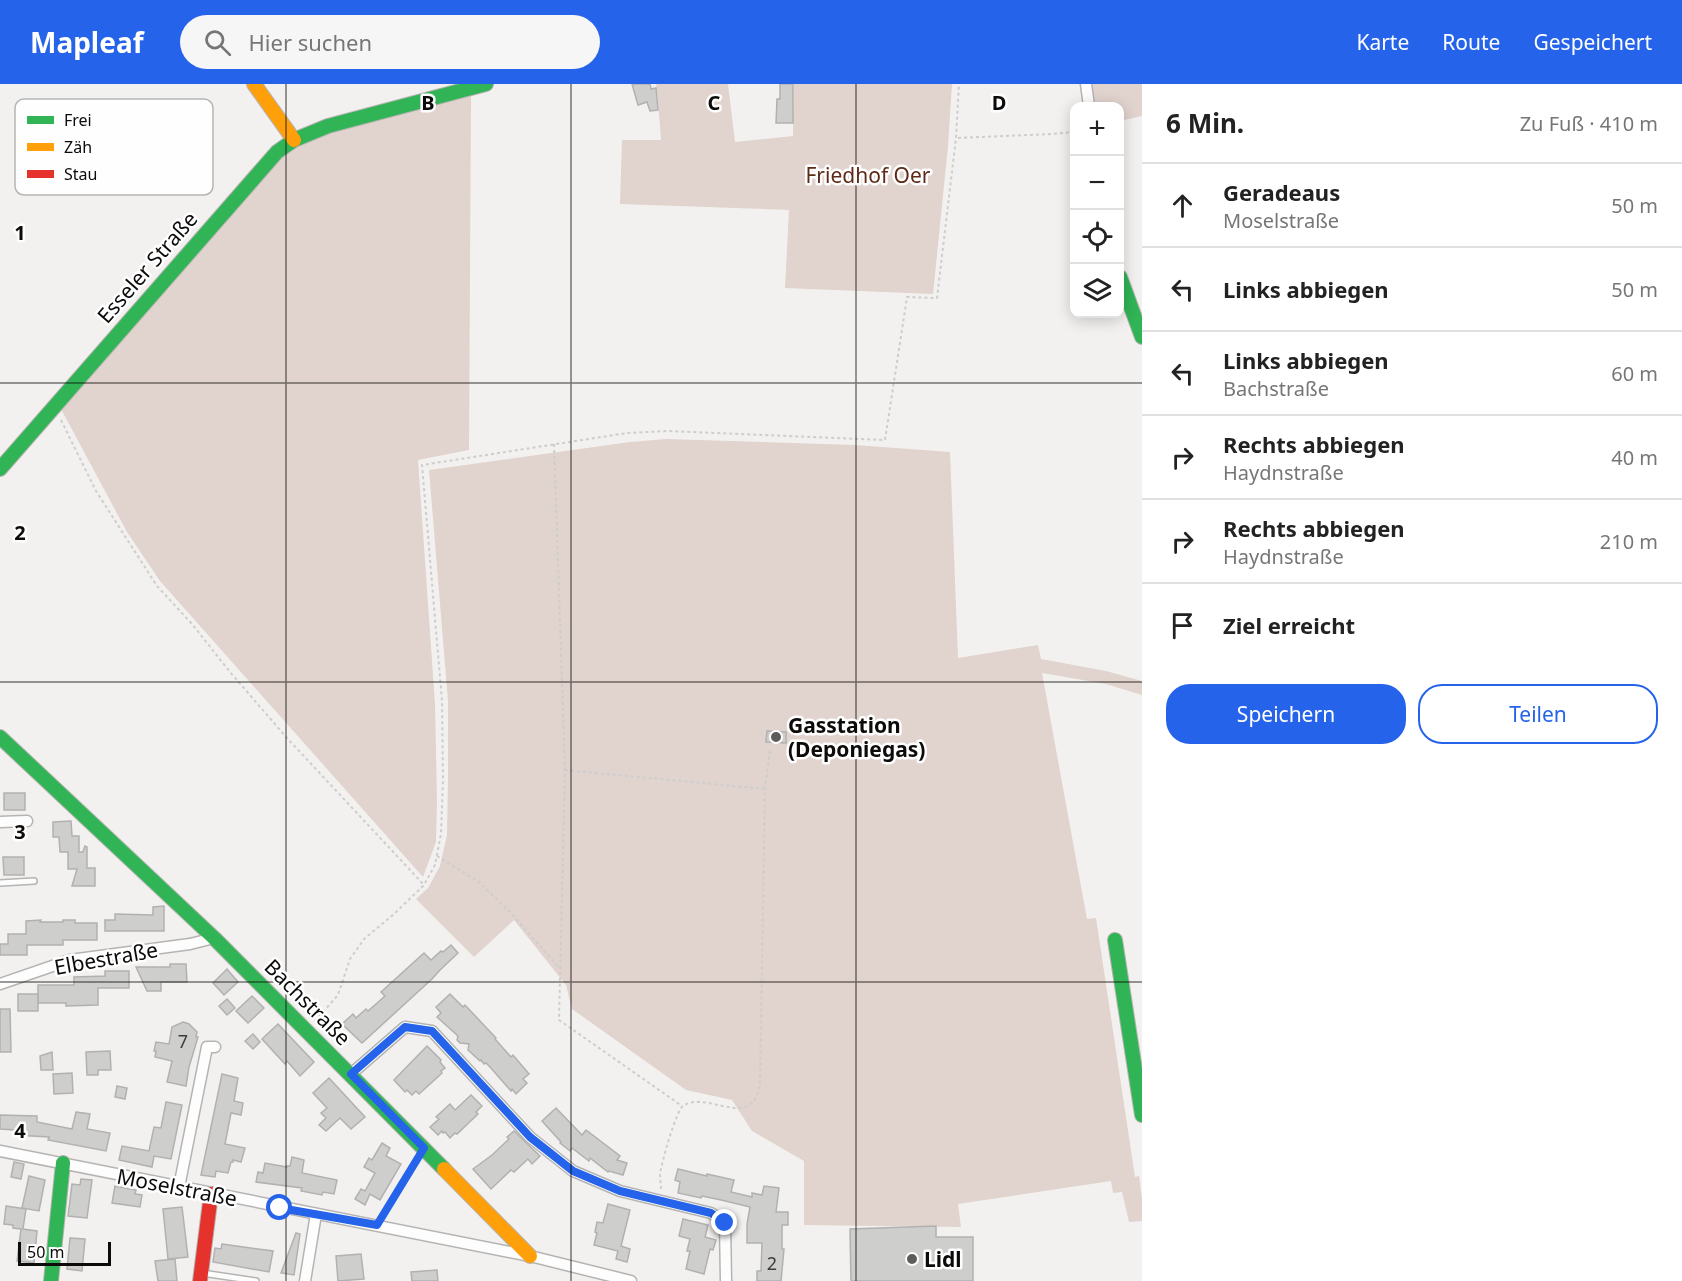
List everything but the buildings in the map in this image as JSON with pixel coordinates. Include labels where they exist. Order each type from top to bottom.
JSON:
[{"type":"street","points":[[254,84],[294,140]]},
{"type":"street","name":"Esseler Straße","points":[[0,469],[277,152],[294,140],[328,126],[486,84]]},
{"type":"street","points":[[1086,84],[1088,102]]},
{"type":"street","points":[[1124,290],[1142,337]]},
{"type":"street","name":"Bachstraße","points":[[0,737],[214,938],[530,1256]]},
{"type":"street","points":[[0,822],[27,821]]},
{"type":"street","name":"Elbestraße","points":[[0,984],[70,960],[190,944],[214,938]]},
{"type":"street","points":[[1114,940],[1142,1115]]},
{"type":"street","points":[[351,1074],[405,1027],[432,1031],[530,1137],[573,1171],[620,1191],[711,1213],[725,1223],[726,1281]]},
{"type":"street","points":[[179,1187],[207,1047],[215,1047]]},
{"type":"street","name":"Moselstraße","points":[[0,1150],[210,1194],[530,1256]]},
{"type":"street","points":[[51,1281],[63,1163]]},
{"type":"street","points":[[200,1277],[210,1194]]},
{"type":"street","points":[[305,1281],[315,1214]]},
{"type":"street","points":[[530,1256],[631,1281]]},
{"type":"lane","points":[[0,883],[34,881]]},
{"type":"lane","points":[[200,1277],[256,1281]]},
{"type":"path","points":[[307,1030],[338,995],[350,958],[364,939],[424,885],[435,865],[437,856],[441,834],[443,780],[442,701],[422,465],[627,433],[667,431],[885,440],[907,297],[937,298],[956,138],[959,84]]},
{"type":"path","points":[[956,138],[1070,132]]},
{"type":"path","points":[[54,406],[96,491],[157,586],[192,624],[287,738],[424,885]]},
{"type":"path","points":[[554,444],[565,770],[559,1020],[682,1106]]},
{"type":"path","points":[[658,1201],[661,1187],[660,1176],[676,1116],[682,1106],[696,1101],[709,1101],[731,1108],[745,1107],[756,1099],[760,1084],[765,789],[771,750]]},
{"type":"path","points":[[565,770],[765,789]]},
{"type":"path","points":[[437,856],[478,882],[512,914],[560,969]]},
{"type":"path","points":[[377,1225],[424,1148]]},
{"type":"green space","name":"Friedhof Oer","points":[[656,84],[728,84],[735,142],[793,136],[794,84],[952,84],[933,294],[785,288],[789,210],[620,204],[622,140],[661,140]]},
{"type":"green space","points":[[1091,84],[1142,84],[1142,116],[1124,120],[1124,102],[1093,102]]},
{"type":"green space","points":[[471,96],[469,450],[418,460],[435,704],[437,801],[436,842],[423,877],[160,581],[127,532],[61,409],[282,156],[335,131]]},
{"type":"green space","points":[[666,439],[855,445],[950,452],[958,658],[1038,645],[1041,659],[1106,671],[1142,681],[1142,695],[1106,684],[1042,673],[1087,919],[1096,918],[1135,1177],[1139,1176],[1142,1221],[1129,1222],[1122,1192],[1113,1193],[1111,1181],[958,1204],[961,1227],[804,1225],[804,1161],[752,1131],[732,1100],[686,1090],[572,1009],[566,985],[514,920],[474,957],[416,899],[428,888],[440,866],[447,835],[448,701],[429,470]]},
{"type":"traffic: fast","points":[[0,469],[277,152],[294,140],[328,126],[486,84]]},
{"type":"traffic: fast","points":[[1124,288],[1142,337]]},
{"type":"traffic: fast","points":[[0,737],[214,938],[444,1169]]},
{"type":"traffic: fast","points":[[1115,940],[1142,1115]]},
{"type":"traffic: fast","points":[[51,1281],[63,1163]]},
{"type":"traffic: slow","points":[[254,84],[294,140]]},
{"type":"traffic: slow","points":[[444,1169],[530,1256]]},
{"type":"traffic: jam","points":[[200,1281],[211,1194]]},
{"type":"place","name":"Gasstation (Deponiegas)","points":[[776,737]]},
{"type":"place","name":"Lidl","points":[[912,1259]]},
{"type":"route","points":[[280,1208],[377,1225],[424,1148],[351,1074],[405,1027],[432,1031],[530,1137],[573,1171],[620,1191],[711,1213],[725,1223]]}]
